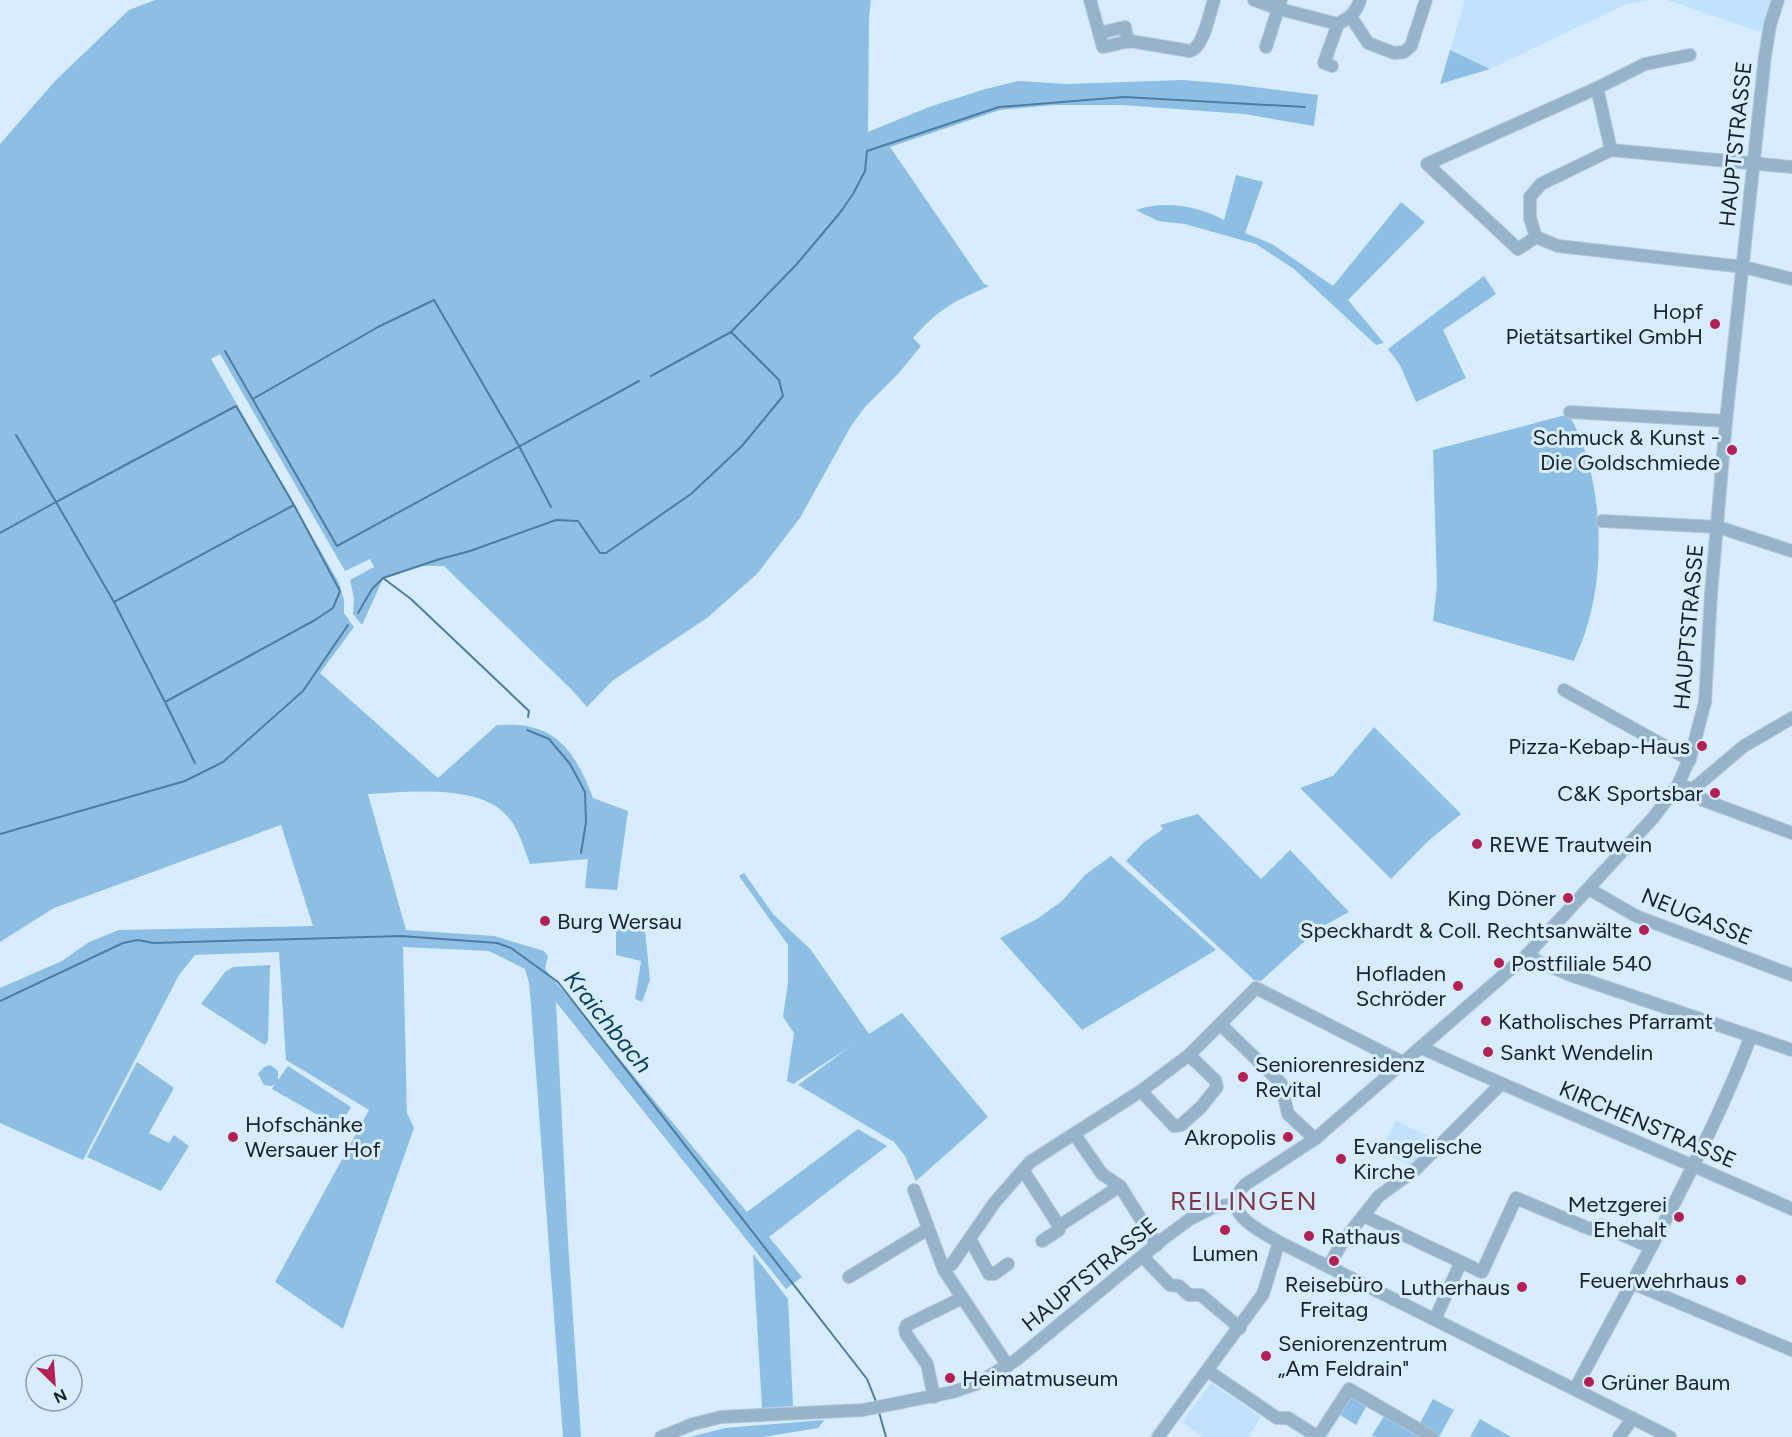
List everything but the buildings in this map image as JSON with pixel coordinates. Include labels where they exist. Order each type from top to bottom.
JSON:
[{"type":"street","points":[[1090,0],[1103,47],[1128,42],[1193,50],[1200,44],[1214,0]]},
{"type":"street","points":[[1254,0],[1280,4],[1338,24]]},
{"type":"street","points":[[1332,66],[1324,63],[1338,24],[1351,17],[1360,0]]},
{"type":"street","points":[[1351,17],[1368,43],[1399,53],[1411,46],[1426,0]]},
{"type":"street","name":"HAUPTSTRASSE","points":[[661,1437],[693,1424],[721,1417],[863,1410],[934,1397],[976,1384],[1008,1366],[1157,1245],[1198,1215],[1214,1207],[1236,1204],[1240,1191],[1246,1184],[1315,1139],[1528,954],[1653,818],[1678,785],[1690,760],[1705,702],[1710,594],[1726,421],[1765,56],[1770,25],[1778,0]]},
{"type":"street","points":[[1266,47],[1280,4]]},
{"type":"street","points":[[1536,237],[1518,249],[1427,164],[1597,88],[1645,64],[1690,55]]},
{"type":"street","points":[[1597,88],[1611,150]]},
{"type":"street","points":[[1536,237],[1530,218],[1530,197],[1541,184],[1611,150],[1792,167]]},
{"type":"street","points":[[1536,237],[1558,246],[1744,267],[1792,279]]},
{"type":"street","points":[[1570,412],[1726,421]]},
{"type":"street","points":[[1602,521],[1718,527],[1792,551]]},
{"type":"street","points":[[1564,690],[1690,760]]},
{"type":"street","points":[[1693,789],[1744,746],[1792,718]]},
{"type":"street","points":[[1678,785],[1693,789],[1703,801],[1792,833]]},
{"type":"street","name":"NEUGASSE","points":[[1589,889],[1636,916],[1792,975]]},
{"type":"street","points":[[1528,954],[1539,962],[1573,976],[1792,1050]]},
{"type":"street","points":[[944,1270],[952,1264],[994,1202],[1030,1162],[1141,1091],[1188,1054],[1256,988],[1404,1063]]},
{"type":"street","points":[[1220,1024],[1281,1083],[1288,1114],[1315,1139]]},
{"type":"street","points":[[1575,1389],[1731,1089],[1751,1036]]},
{"type":"street","name":"KIRCHENSTRASSE","points":[[1422,1048],[1792,1209]]},
{"type":"street","points":[[1141,1091],[1174,1126],[1181,1125],[1201,1107],[1217,1087],[1215,1080],[1188,1054]]},
{"type":"street","points":[[1329,1266],[1343,1241],[1379,1196],[1416,1169],[1501,1084]]},
{"type":"street","points":[[1075,1135],[1102,1174],[1120,1186],[1157,1245]]},
{"type":"street","points":[[1023,1170],[1059,1226]]},
{"type":"street","points":[[1042,1242],[1059,1230],[1059,1226],[1120,1186]]},
{"type":"street","points":[[914,1190],[944,1270],[1008,1366]]},
{"type":"street","points":[[1365,1216],[1482,1272],[1516,1198],[1590,1229],[1601,1225],[1650,1247]]},
{"type":"street","points":[[1236,1204],[1237,1211],[1247,1222],[1279,1242],[1670,1437]]},
{"type":"street","points":[[849,1276],[928,1229]]},
{"type":"street","points":[[970,1239],[989,1274],[994,1274],[1008,1264]]},
{"type":"street","points":[[1158,1437],[1263,1294],[1279,1242]]},
{"type":"street","points":[[1143,1257],[1170,1286],[1179,1286],[1189,1295],[1201,1295],[1240,1328]]},
{"type":"street","points":[[1435,1319],[1461,1262]]},
{"type":"street","points":[[1632,1283],[1792,1350]]},
{"type":"street","points":[[934,1397],[927,1364],[906,1334],[905,1329],[907,1325],[962,1298]]},
{"type":"street","points":[[1208,1371],[1277,1418],[1288,1418],[1318,1437],[1349,1389],[1432,1437]]},
{"type":"street","points":[[1618,1437],[1633,1418]]},
{"type":"shaded area","points":[[155,0],[871,0],[868,132],[929,107],[1018,81],[1068,84],[1182,80],[1318,95],[1314,126],[1244,114],[1122,105],[1054,105],[1000,110],[890,147],[984,284],[989,286],[948,307],[931,319],[913,338],[921,346],[898,374],[865,407],[851,426],[800,518],[757,574],[707,618],[612,681],[587,707],[444,566],[420,566],[383,579],[362,625],[353,614],[354,598],[350,580],[374,567],[370,559],[345,571],[220,354],[211,359],[339,583],[344,600],[344,613],[354,627],[320,673],[438,778],[497,725],[526,726],[543,731],[563,744],[577,764],[593,798],[628,811],[617,890],[585,888],[588,859],[530,864],[513,823],[497,807],[481,799],[463,794],[423,791],[368,794],[406,930],[494,936],[544,951],[548,956],[545,969],[747,1212],[858,1129],[887,1146],[769,1237],[802,1277],[786,1289],[556,1002],[581,1437],[563,1437],[531,1005],[525,969],[489,951],[403,947],[407,1113],[414,1128],[343,1329],[275,1282],[369,1110],[286,1060],[279,952],[195,955],[179,975],[83,1160],[0,1123],[0,988],[62,961],[89,942],[119,930],[313,926],[281,825],[54,908],[0,942],[0,144],[56,80],[129,10]]},
{"type":"shaded area","points":[[1465,0],[1649,0],[1624,5],[1490,69],[1450,50]]},
{"type":"shaded area","points":[[1667,0],[1771,0],[1761,32]]},
{"type":"shaded area","points":[[1450,50],[1490,69],[1440,84]]},
{"type":"shaded area","points":[[1236,175],[1263,182],[1245,233],[1272,244],[1333,286],[1401,202],[1425,222],[1348,300],[1384,343],[1376,345],[1294,269],[1256,244],[1185,224],[1158,221],[1136,210],[1158,205],[1181,206],[1203,211],[1224,220]]},
{"type":"shaded area","points":[[1484,276],[1496,294],[1443,330],[1466,378],[1416,402],[1400,365],[1388,349]]},
{"type":"shaded area","points":[[1569,414],[1581,439],[1590,469],[1599,537],[1592,605],[1574,661],[1433,621],[1437,585],[1433,450]]},
{"type":"shaded area","points":[[1374,727],[1461,814],[1427,842],[1391,879],[1300,788],[1333,776]]},
{"type":"shaded area","points":[[1198,814],[1261,879],[1290,850],[1349,912],[1318,929],[1261,981],[1254,980],[1126,861],[1143,843],[1163,829],[1160,825]]},
{"type":"shaded area","points":[[1111,856],[1216,950],[1082,1030],[1000,938],[1037,919],[1062,901],[1085,875]]},
{"type":"shaded area","points":[[744,873],[773,914],[811,950],[869,1034],[902,1013],[988,1117],[916,1181],[905,1156],[894,1142],[798,1085],[851,1046],[793,1084],[787,1081],[794,1033],[783,1017],[788,983],[788,945],[739,876]]},
{"type":"shaded area","points":[[616,926],[645,930],[650,980],[642,1002],[635,999],[641,961],[616,955]]},
{"type":"shaded area","points":[[270,965],[268,1040],[265,1045],[201,1004],[225,972],[233,967]]},
{"type":"shaded area","points":[[137,1062],[174,1088],[149,1133],[169,1143],[174,1135],[189,1146],[161,1191],[87,1157]]},
{"type":"shaded area","points":[[270,1065],[278,1071],[278,1080],[288,1066],[351,1107],[339,1127],[272,1089],[275,1084],[264,1085],[258,1074],[264,1067]]},
{"type":"shaded area","points":[[1396,1121],[1437,1140],[1412,1166],[1381,1152]]},
{"type":"shaded area","points":[[753,1254],[788,1299],[793,1406],[762,1408]]},
{"type":"shaded area","points":[[1211,1383],[1261,1417],[1248,1437],[1203,1437],[1182,1422]]},
{"type":"shaded area","points":[[1352,1397],[1367,1405],[1356,1425],[1337,1413],[1346,1399]]},
{"type":"shaded area","points":[[1433,1399],[1454,1410],[1439,1437],[1419,1425]]},
{"type":"shaded area","points":[[1385,1415],[1424,1437],[1375,1437],[1372,1435]]},
{"type":"shaded area","points":[[1480,1419],[1511,1437],[1470,1437]]},
{"type":"shaded area","points":[[824,1420],[818,1428],[763,1437],[690,1437],[725,1428]]},
{"type":"waterway","points":[[731,332],[796,265],[839,214],[865,171],[867,151],[999,107],[1124,97],[1305,107]]},
{"type":"waterway","points":[[253,399],[378,327],[434,300],[519,446],[551,507]]},
{"type":"waterway","points":[[383,578],[470,551],[556,520],[578,521],[600,553],[606,553],[691,494],[742,446],[783,396],[779,380],[731,332],[651,376]]},
{"type":"waterway","points":[[225,351],[337,546],[639,381]]},
{"type":"waterway","points":[[16,435],[56,502],[236,406],[294,505],[340,591],[333,608],[165,702],[114,602],[294,505]]},
{"type":"waterway","points":[[0,533],[56,502],[114,602]]},
{"type":"waterway","points":[[358,613],[372,589],[383,578],[411,599],[529,711],[528,717]]},
{"type":"waterway","points":[[0,834],[185,781],[223,762],[303,691],[348,625]]},
{"type":"waterway","points":[[165,702],[195,763]]},
{"type":"waterway","points":[[527,730],[549,739],[570,764],[585,792],[586,822],[581,853]]},
{"type":"waterway","name":"Kraichbach","points":[[0,1001],[123,943],[138,940],[153,943],[401,936],[497,943],[511,948],[558,982],[867,1379],[877,1404]]},
{"type":"waterway","name":"Kraichbach","points":[[879,1412],[886,1437]]},
{"type":"place","name":"Hopf Pietätsartikel GmbH","points":[[1715,324]]},
{"type":"place","name":"Schmuck & Kunst - Die Goldschmiede","points":[[1732,450]]},
{"type":"place","name":"Pizza-Kebap-Haus","points":[[1702,746]]},
{"type":"place","name":"C&K Sportsbar","points":[[1715,793]]},
{"type":"place","name":"REWE Trautwein","points":[[1477,844]]},
{"type":"place","name":"King Döner","points":[[1568,898]]},
{"type":"place","name":"Burg Wersau","points":[[545,921]]},
{"type":"place","name":"Speckhardt & Coll. Rechtsanwälte","points":[[1644,930]]},
{"type":"place","name":"Postfiliale 540","points":[[1499,963]]},
{"type":"place","name":"Hofladen Schröder","points":[[1458,986]]},
{"type":"place","name":"Katholisches Pfarramt","points":[[1486,1021]]},
{"type":"place","name":"Sankt Wendelin","points":[[1488,1052]]},
{"type":"place","name":"Seniorenresidenz Revital","points":[[1243,1077]]},
{"type":"place","name":"Hofschänke Wersauer Hof","points":[[233,1137]]},
{"type":"place","name":"Akropolis","points":[[1288,1137]]},
{"type":"place","name":"Evangelische Kirche","points":[[1341,1159]]},
{"type":"place","name":"Metzgerei Ehehalt","points":[[1679,1217]]},
{"type":"place","name":"Lumen","points":[[1225,1230]]},
{"type":"place","name":"Rathaus","points":[[1309,1236]]},
{"type":"place","name":"Reisebüro Freitag","points":[[1334,1261]]},
{"type":"place","name":"Feuerwehrhaus","points":[[1741,1280]]},
{"type":"place","name":"Lutherhaus","points":[[1522,1287]]},
{"type":"place","name":"Seniorenzentrum „Am Feldrain\"","points":[[1266,1356]]},
{"type":"place","name":"Heimatmuseum","points":[[950,1378]]},
{"type":"place","name":"Grüner Baum","points":[[1589,1382]]},
{"type":"district","name":"REILINGEN","points":[[1244,1201]]}]
